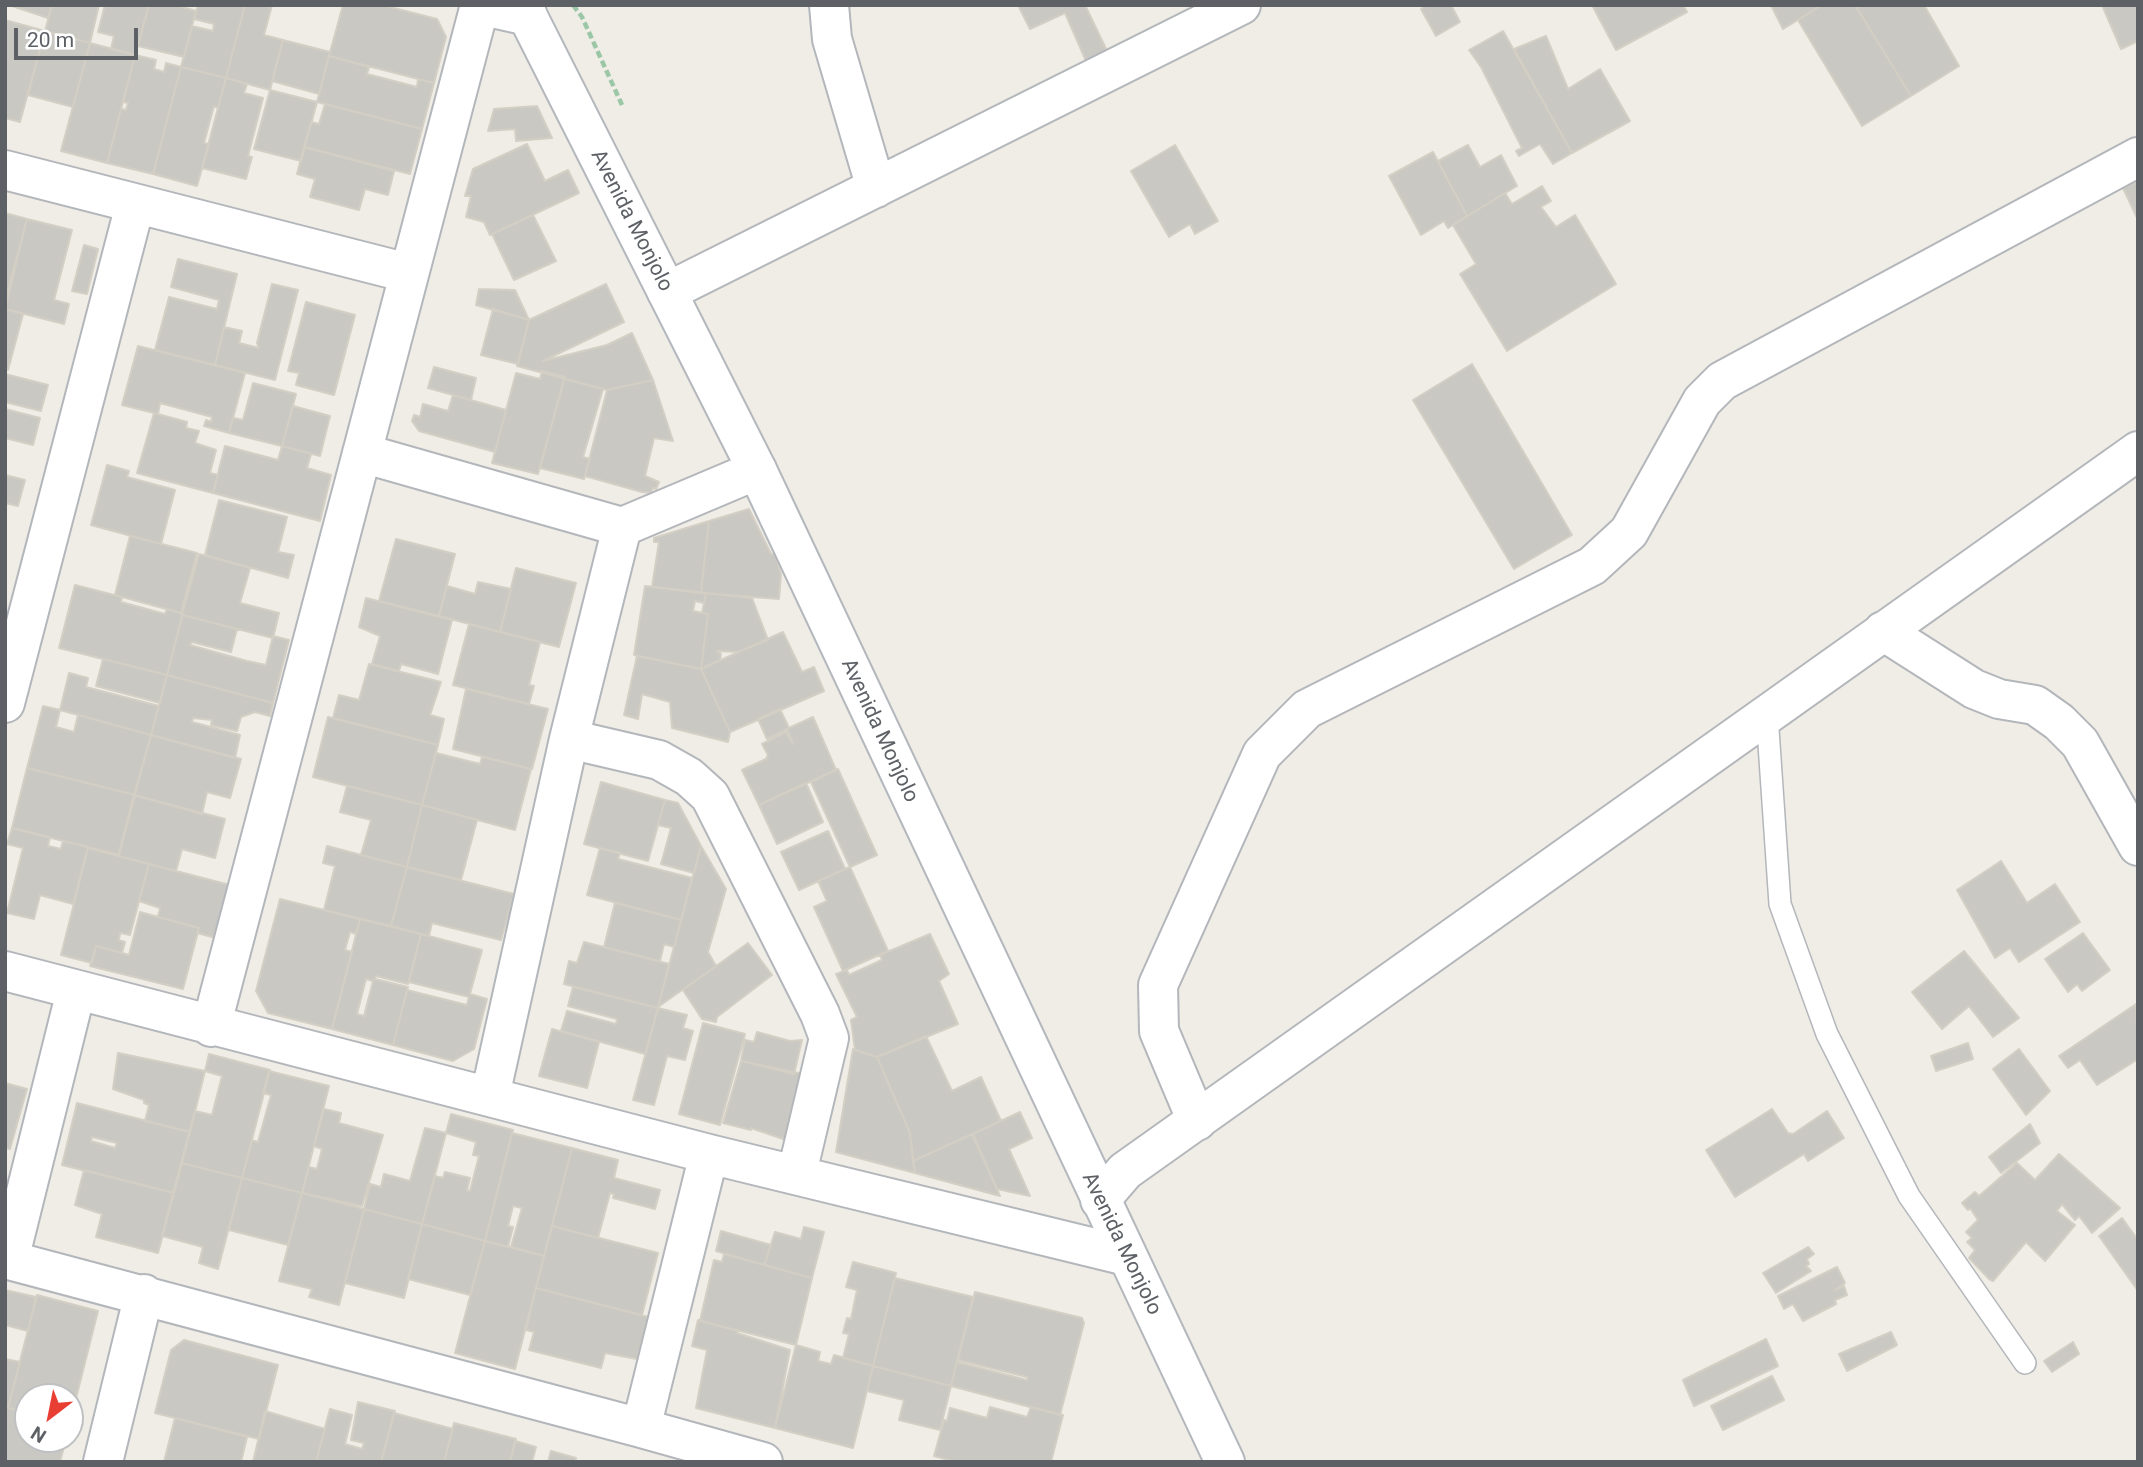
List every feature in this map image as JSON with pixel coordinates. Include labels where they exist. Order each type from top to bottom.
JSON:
[{"type":"street","points":[[211,1027],[480,5],[525,11]]},
{"type":"street","points":[[829,5],[832,40],[876,188]]},
{"type":"street","points":[[667,292],[1241,5]]},
{"type":"street","name":"Avenida Monjolo","points":[[525,11],[757,470],[1225,1462]]},
{"type":"street","points":[[1197,1121],[1159,1031],[1158,985],[1262,754],[1307,709],[1592,566],[1629,532],[1702,401],[1722,381],[2138,157]]},
{"type":"street","points":[[5,170],[408,273]]},
{"type":"street","points":[[5,704],[135,205]]},
{"type":"street","points":[[1100,1200],[1125,1171],[2138,451]]},
{"type":"street","points":[[362,453],[622,527],[757,470]]},
{"type":"street","points":[[490,1096],[569,739],[622,527]]},
{"type":"street","points":[[1882,632],[1974,689],[1999,699],[2035,705],[2059,722],[2080,743],[2138,846]]},
{"type":"street","points":[[569,739],[659,760],[689,777],[710,796],[820,1014],[829,1038],[797,1173]]},
{"type":"street","points":[[5,971],[211,1027],[709,1154],[797,1173],[1127,1256]]},
{"type":"street","points":[[75,991],[7,1259],[763,1462]]},
{"type":"street","points":[[641,1428],[709,1154]]},
{"type":"street","points":[[103,1462],[144,1294]]},
{"type":"lane","points":[[1767,715],[1780,904],[1826,1034],[1909,1196],[2025,1363]]},
{"type":"building","points":[[9,5],[52,5],[48,18]]},
{"type":"building","points":[[52,5],[99,5],[90,43],[45,31]]},
{"type":"building","points":[[105,5],[149,5],[135,55],[111,49],[114,36],[98,32]]},
{"type":"building","points":[[149,5],[175,5],[196,11],[184,57],[138,46]]},
{"type":"building","points":[[198,5],[245,5],[226,78],[181,67],[192,26],[213,31],[214,24],[194,19]]},
{"type":"building","points":[[245,5],[272,5],[264,35],[283,40],[270,90],[226,78]]},
{"type":"building","points":[[343,5],[382,5],[437,19],[446,37],[434,83],[329,56]]},
{"type":"building","points":[[1018,5],[1085,5],[1107,51],[1086,61],[1065,13],[1030,29]]},
{"type":"building","points":[[1427,5],[1451,5],[1460,22],[1436,36],[1421,9]]},
{"type":"building","points":[[1592,5],[1683,5],[1687,12],[1616,50]]},
{"type":"building","points":[[1771,5],[1822,5],[1783,29]]},
{"type":"building","points":[[1822,5],[1855,5],[1911,96],[1862,126],[1798,20]]},
{"type":"building","points":[[1855,5],[1924,5],[1959,66],[1911,96]]},
{"type":"building","points":[[2102,5],[2138,5],[2138,41],[2121,49]]},
{"type":"building","points":[[5,20],[45,31],[20,122],[5,118]]},
{"type":"building","points":[[45,31],[90,43],[73,107],[28,95]]},
{"type":"building","points":[[1503,31],[1572,153],[1553,164],[1540,144],[1519,156],[1516,151],[1522,148],[1481,67],[1469,50]]},
{"type":"building","points":[[1546,36],[1568,89],[1600,69],[1630,121],[1572,153],[1514,49]]},
{"type":"building","points":[[283,40],[330,52],[319,94],[272,81]]},
{"type":"building","points":[[90,43],[135,55],[107,163],[61,151]]},
{"type":"building","points":[[135,55],[156,60],[154,69],[164,72],[166,63],[181,67],[153,174],[107,163],[121,109],[126,110],[128,103],[123,102]]},
{"type":"building","points":[[329,56],[369,67],[367,74],[417,87],[418,79],[434,83],[422,129],[317,102]]},
{"type":"building","points":[[181,67],[226,78],[218,108],[214,106],[204,143],[209,144],[197,186],[153,174]]},
{"type":"building","points":[[226,78],[247,84],[244,93],[263,98],[248,156],[252,157],[246,179],[202,168]]},
{"type":"building","points":[[270,90],[317,102],[301,161],[254,149]]},
{"type":"building","points":[[325,104],[422,129],[410,174],[304,147],[311,122],[319,124]]},
{"type":"building","points":[[537,106],[552,138],[516,141],[515,129],[488,131],[494,109]]},
{"type":"building","points":[[527,144],[545,181],[568,170],[579,193],[490,235],[484,222],[466,217],[471,196],[465,196],[473,169]]},
{"type":"building","points":[[1175,145],[1218,221],[1195,234],[1190,224],[1169,237],[1131,171]]},
{"type":"building","points":[[1468,145],[1480,167],[1501,155],[1517,186],[1467,216],[1438,161]]},
{"type":"building","points":[[304,147],[394,171],[388,195],[365,189],[359,210],[310,197],[315,179],[297,174]]},
{"type":"building","points":[[1433,152],[1467,216],[1448,228],[1444,221],[1421,235],[1389,176]]},
{"type":"building","points":[[2138,181],[2138,220],[2123,188]]},
{"type":"building","points":[[1542,186],[1551,201],[1541,207],[1556,227],[1575,215],[1616,284],[1507,351],[1460,274],[1476,264],[1453,225],[1505,193],[1512,204]]},
{"type":"building","points":[[5,213],[27,219],[5,302]]},
{"type":"building","points":[[533,215],[556,261],[514,280],[492,234]]},
{"type":"building","points":[[27,219],[72,230],[54,300],[69,304],[64,324],[5,309]]},
{"type":"building","points":[[84,245],[98,249],[87,294],[72,291]]},
{"type":"building","points":[[178,259],[237,274],[215,365],[155,350],[169,297],[217,309],[219,300],[171,287]]},
{"type":"building","points":[[272,284],[298,290],[275,380],[215,365],[224,327],[242,331],[239,343],[259,348],[257,343]]},
{"type":"building","points":[[606,284],[624,322],[543,361],[607,345],[632,333],[653,380],[607,390],[517,366],[529,320]]},
{"type":"building","points":[[479,289],[515,290],[529,320],[476,305]]},
{"type":"building","points":[[306,302],[355,315],[334,395],[296,385],[299,373],[288,371]]},
{"type":"building","points":[[5,309],[23,314],[8,370],[5,369]]},
{"type":"building","points":[[493,309],[529,320],[518,364],[481,355]]},
{"type":"building","points":[[138,346],[245,373],[229,433],[204,426],[206,420],[211,422],[212,417],[160,403],[158,414],[122,405]]},
{"type":"building","points":[[1472,364],[1572,535],[1514,569],[1413,400]]},
{"type":"building","points":[[434,367],[476,378],[471,400],[428,388]]},
{"type":"building","points":[[542,371],[565,377],[538,474],[492,463],[516,373],[540,379]]},
{"type":"building","points":[[5,374],[48,385],[41,411],[5,402]]},
{"type":"building","points":[[564,379],[603,389],[583,457],[590,459],[584,479],[540,468]]},
{"type":"building","points":[[653,380],[673,441],[654,438],[645,476],[659,482],[656,489],[653,488],[651,493],[642,492],[585,476],[607,390]]},
{"type":"building","points":[[253,383],[296,394],[282,446],[229,433],[233,418],[243,420]]},
{"type":"building","points":[[453,395],[506,410],[495,452],[419,431],[412,421],[414,415],[420,417],[423,404],[448,411]]},
{"type":"building","points":[[293,406],[330,416],[320,456],[282,446]]},
{"type":"building","points":[[5,409],[40,418],[33,445],[5,438]]},
{"type":"building","points":[[154,413],[187,422],[186,428],[199,431],[195,443],[216,450],[210,473],[218,475],[213,493],[137,473]]},
{"type":"building","points":[[225,446],[278,460],[282,446],[311,454],[307,468],[331,475],[320,521],[213,493]]},
{"type":"building","points":[[107,465],[129,471],[127,477],[175,490],[161,544],[91,525]]},
{"type":"building","points":[[5,475],[25,480],[18,506],[5,503]]},
{"type":"building","points":[[219,500],[287,517],[278,552],[294,555],[288,578],[205,555]]},
{"type":"building","points":[[749,509],[771,554],[775,554],[781,574],[779,599],[701,593],[709,521]]},
{"type":"building","points":[[709,521],[701,593],[652,587],[659,542],[654,542],[654,538]]},
{"type":"building","points":[[130,536],[197,553],[181,613],[115,595]]},
{"type":"building","points":[[396,539],[455,554],[439,616],[379,601]]},
{"type":"building","points":[[199,554],[250,568],[240,603],[279,613],[273,638],[182,615]]},
{"type":"building","points":[[516,568],[576,583],[559,647],[500,632]]},
{"type":"building","points":[[478,582],[511,589],[500,632],[439,616],[447,586],[475,594]]},
{"type":"building","points":[[75,585],[122,597],[121,602],[165,614],[167,609],[183,614],[167,675],[59,648]]},
{"type":"building","points":[[645,586],[706,593],[704,603],[695,601],[693,611],[708,614],[701,669],[634,655]]},
{"type":"building","points":[[706,593],[752,598],[768,640],[738,652],[717,651],[721,654],[720,660],[701,669],[708,614],[702,613]]},
{"type":"building","points":[[366,598],[452,620],[438,674],[401,664],[399,671],[372,664],[380,636],[359,627]]},
{"type":"building","points":[[182,615],[237,629],[231,652],[192,642],[190,645],[247,661],[266,665],[273,636],[289,640],[273,703],[167,675]]},
{"type":"building","points":[[469,624],[540,642],[529,685],[534,686],[529,704],[453,685]]},
{"type":"building","points":[[783,632],[802,672],[814,667],[824,691],[730,732],[701,669]]},
{"type":"building","points":[[637,656],[701,669],[730,732],[728,742],[672,728],[670,702],[642,694],[638,719],[624,715]]},
{"type":"building","points":[[103,659],[167,675],[160,703],[96,686]]},
{"type":"building","points":[[369,664],[441,682],[430,715],[444,719],[438,745],[333,718],[339,695],[359,700]]},
{"type":"building","points":[[69,673],[88,678],[86,687],[159,706],[151,735],[60,710]]},
{"type":"building","points":[[167,675],[273,703],[270,716],[255,712],[241,717],[237,731],[211,725],[212,720],[193,718],[192,722],[240,735],[235,758],[151,735]]},
{"type":"building","points":[[466,689],[548,709],[532,769],[453,749]]},
{"type":"building","points":[[43,706],[60,710],[56,727],[74,732],[78,715],[151,735],[135,795],[27,768]]},
{"type":"building","points":[[780,709],[789,728],[813,717],[836,770],[759,805],[742,770],[766,759],[768,755],[762,744],[786,732],[793,744],[787,729],[767,739],[758,719]]},
{"type":"building","points":[[328,717],[438,745],[422,805],[313,777]]},
{"type":"building","points":[[151,735],[241,759],[230,798],[207,792],[202,814],[134,795]]},
{"type":"building","points":[[436,753],[480,764],[482,757],[531,769],[515,830],[422,805]]},
{"type":"building","points":[[27,768],[135,795],[119,855],[12,828]]},
{"type":"building","points":[[838,769],[877,855],[850,867],[811,782]]},
{"type":"building","points":[[601,782],[665,800],[648,861],[584,844]]},
{"type":"building","points":[[806,783],[823,822],[777,844],[759,805]]},
{"type":"building","points":[[347,786],[422,805],[407,867],[361,855],[371,820],[340,812]]},
{"type":"building","points":[[134,795],[225,819],[215,858],[182,849],[176,871],[118,856]]},
{"type":"building","points":[[665,800],[678,803],[701,846],[694,873],[661,864],[671,828],[658,825]]},
{"type":"building","points":[[422,805],[477,820],[461,880],[407,867]]},
{"type":"building","points":[[12,828],[50,837],[48,846],[61,849],[63,841],[88,847],[73,904],[40,895],[34,919],[7,913],[23,848],[7,844]]},
{"type":"building","points":[[828,831],[845,869],[799,890],[781,852]]},
{"type":"building","points":[[327,846],[407,867],[391,926],[324,910],[335,866],[323,863]]},
{"type":"building","points":[[701,846],[726,889],[708,952],[716,966],[658,1007]]},
{"type":"building","points":[[88,848],[149,864],[130,935],[120,933],[119,940],[125,942],[122,953],[96,946],[92,963],[61,955]]},
{"type":"building","points":[[600,848],[620,853],[618,859],[692,878],[681,920],[587,895]]},
{"type":"building","points":[[2001,861],[2027,903],[2055,884],[2080,922],[2019,962],[2010,948],[1995,958],[1957,890]]},
{"type":"building","points":[[149,864],[230,885],[216,938],[197,933],[199,928],[158,917],[160,908],[139,901]]},
{"type":"building","points":[[407,867],[514,894],[501,940],[432,923],[429,936],[391,926]]},
{"type":"building","points":[[850,867],[888,951],[843,971],[814,907],[827,901],[818,881]]},
{"type":"building","points":[[280,899],[360,919],[356,934],[350,932],[345,950],[352,952],[332,1029],[268,1013],[256,991]]},
{"type":"building","points":[[615,903],[681,920],[674,947],[664,944],[660,961],[604,947]]},
{"type":"building","points":[[140,912],[199,928],[183,989],[90,966],[96,946],[129,955]]},
{"type":"building","points":[[360,919],[421,934],[408,984],[376,976],[375,979],[408,987],[393,1045],[332,1029]],"holes":[[[366,979],[373,981],[364,1016],[357,1014]]]},
{"type":"building","points":[[2083,933],[2110,970],[2082,991],[2077,984],[2068,992],[2045,959]]},
{"type":"building","points":[[421,934],[482,950],[470,994],[487,999],[474,1049],[453,1061],[393,1045],[407,990],[467,1005],[469,997],[409,982]]},
{"type":"building","points":[[930,934],[949,974],[939,981],[958,1024],[877,1057],[855,1050],[851,1020],[857,1017],[836,974],[847,970],[849,975],[882,960],[880,955]]},
{"type":"building","points":[[584,942],[669,964],[658,1008],[564,984],[569,961],[577,963]]},
{"type":"building","points":[[748,943],[772,975],[717,1017],[716,1022],[702,1019],[683,990]]},
{"type":"building","points":[[1964,951],[2019,1018],[1993,1037],[1969,1006],[1942,1029],[1912,992]]},
{"type":"building","points":[[573,987],[658,1008],[645,1054],[561,1031],[567,1011],[616,1024],[617,1019],[568,1006]]},
{"type":"building","points":[[2136,1004],[2138,1059],[2097,1085],[2080,1060],[2068,1068],[2059,1056]]},
{"type":"building","points":[[658,1008],[687,1015],[683,1028],[693,1031],[685,1060],[667,1056],[654,1105],[633,1100]]},
{"type":"building","points":[[703,1023],[745,1034],[720,1125],[679,1114]]},
{"type":"building","points":[[552,1029],[599,1042],[587,1088],[539,1076]]},
{"type":"building","points":[[757,1032],[790,1041],[802,1040],[794,1074],[741,1061],[745,1040],[754,1042]]},
{"type":"building","points":[[926,1036],[952,1091],[981,1077],[1001,1121],[913,1161],[910,1133],[877,1057]]},
{"type":"building","points":[[1968,1043],[1973,1059],[1936,1071],[1931,1056]]},
{"type":"building","points":[[853,1049],[877,1057],[910,1133],[915,1173],[836,1152]]},
{"type":"building","points":[[2019,1049],[2050,1091],[2026,1115],[1993,1069]]},
{"type":"building","points":[[118,1053],[205,1071],[190,1132],[145,1121],[149,1105],[144,1103],[144,1100],[113,1089]]},
{"type":"building","points":[[209,1054],[270,1070],[242,1178],[181,1163],[195,1111],[212,1115],[222,1076],[205,1071]]},
{"type":"building","points":[[741,1061],[803,1074],[786,1140],[751,1128],[723,1123]]},
{"type":"building","points":[[269,1071],[329,1086],[302,1193],[242,1178],[252,1140],[258,1142],[271,1095],[263,1093]]},
{"type":"building","points":[[5,1083],[27,1089],[10,1149],[5,1148]]},
{"type":"building","points":[[77,1103],[190,1132],[174,1193],[62,1165]],"holes":[[[92,1137],[117,1143],[115,1148],[91,1141]]]},
{"type":"building","points":[[324,1109],[341,1113],[339,1123],[383,1135],[362,1206],[302,1193],[309,1167],[317,1169],[322,1149],[314,1146]]},
{"type":"building","points":[[1772,1109],[1788,1133],[1793,1134],[1827,1111],[1844,1138],[1808,1161],[1804,1154],[1735,1197],[1706,1150]]},
{"type":"building","points":[[1020,1112],[1032,1138],[1009,1149],[1030,1196],[997,1189],[973,1134]]},
{"type":"building","points":[[451,1114],[513,1130],[485,1241],[422,1224],[435,1176],[443,1178],[445,1172],[470,1178],[467,1190],[470,1191],[479,1156],[473,1155],[476,1142],[446,1133]]},
{"type":"building","points":[[2030,1124],[2040,1143],[2001,1173],[1989,1157]]},
{"type":"building","points":[[425,1128],[446,1133],[422,1224],[364,1209],[370,1184],[381,1187],[384,1174],[410,1181]]},
{"type":"building","points":[[512,1133],[572,1148],[544,1256],[511,1247],[522,1208],[513,1206],[508,1226],[513,1227],[508,1247],[485,1241]]},
{"type":"building","points":[[972,1134],[1000,1196],[915,1173],[913,1161]]},
{"type":"building","points":[[572,1148],[618,1160],[614,1178],[660,1190],[655,1209],[613,1198],[614,1194],[610,1193],[598,1238],[552,1226]]},
{"type":"building","points":[[2059,1154],[2120,1208],[2092,1233],[2079,1216],[2075,1220],[2062,1204],[2057,1211],[2075,1225],[2045,1261],[2026,1242],[1993,1281],[1989,1279],[1969,1258],[1975,1250],[1967,1242],[1972,1238],[1966,1232],[1978,1220],[1970,1208],[1968,1210],[1962,1203],[1975,1192],[1979,1196],[2017,1163],[2035,1180]]},
{"type":"building","points":[[181,1163],[242,1178],[218,1269],[199,1263],[203,1247],[162,1236]]},
{"type":"building","points":[[84,1170],[174,1193],[158,1253],[96,1237],[102,1214],[75,1205]]},
{"type":"building","points":[[242,1178],[302,1193],[288,1245],[229,1230]]},
{"type":"building","points":[[302,1193],[364,1209],[339,1305],[309,1297],[312,1289],[279,1281]]},
{"type":"building","points":[[364,1209],[422,1224],[404,1298],[345,1283]]},
{"type":"building","points":[[2122,1218],[2138,1240],[2138,1291],[2099,1236]]},
{"type":"building","points":[[422,1224],[485,1241],[470,1295],[408,1279]]},
{"type":"building","points":[[552,1226],[658,1253],[642,1315],[536,1288]]},
{"type":"building","points":[[804,1227],[824,1232],[812,1278],[764,1265],[775,1232],[801,1239]]},
{"type":"building","points":[[721,1231],[771,1245],[764,1265],[716,1251]]},
{"type":"building","points":[[485,1241],[544,1256],[515,1369],[455,1353]]},
{"type":"building","points":[[1808,1247],[1814,1254],[1807,1259],[1809,1264],[1806,1266],[1811,1271],[1776,1293],[1763,1273]]},
{"type":"building","points":[[724,1254],[812,1278],[796,1345],[700,1321],[714,1260],[722,1262]]},
{"type":"building","points":[[853,1262],[896,1273],[873,1366],[843,1358],[849,1334],[843,1333],[847,1318],[851,1319],[857,1290],[846,1287]]},
{"type":"building","points":[[1837,1267],[1845,1283],[1835,1290],[1844,1286],[1847,1295],[1835,1300],[1836,1304],[1803,1321],[1793,1304],[1784,1309],[1778,1296]]},
{"type":"building","points":[[895,1278],[973,1297],[951,1386],[873,1366]]},
{"type":"building","points":[[536,1288],[648,1317],[637,1359],[605,1353],[601,1368],[529,1350],[534,1332],[526,1330]]},
{"type":"building","points":[[5,1290],[36,1297],[28,1331],[5,1325]]},
{"type":"building","points":[[975,1292],[1082,1318],[1084,1323],[1060,1415],[951,1386],[957,1362],[1027,1380],[1027,1377],[958,1360]]},
{"type":"building","points":[[37,1295],[98,1311],[80,1383],[14,1383]]},
{"type":"building","points":[[698,1320],[790,1350],[775,1428],[696,1408],[707,1350],[692,1346]]},
{"type":"building","points":[[1891,1332],[1897,1345],[1847,1371],[1839,1354]]},
{"type":"building","points":[[1766,1339],[1778,1366],[1694,1406],[1683,1380]]},
{"type":"building","points":[[184,1340],[278,1365],[259,1439],[155,1413],[171,1350]]},
{"type":"building","points":[[2073,1342],[2079,1354],[2052,1372],[2044,1361]]},
{"type":"building","points":[[796,1345],[820,1352],[818,1361],[831,1364],[834,1355],[873,1366],[853,1448],[775,1428]]},
{"type":"building","points":[[5,1359],[20,1362],[8,1408],[5,1407]]},
{"type":"building","points":[[873,1366],[951,1386],[940,1430],[899,1420],[904,1400],[867,1391]]},
{"type":"building","points":[[1772,1376],[1784,1400],[1723,1430],[1711,1406]]},
{"type":"building","points":[[14,1385],[14,1410],[8,1408]]},
{"type":"building","points":[[358,1402],[395,1411],[381,1462],[316,1462],[330,1409],[352,1415],[345,1444],[362,1449],[364,1443],[351,1440]]},
{"type":"building","points":[[5,1407],[14,1409],[14,1453],[62,1453],[60,1462],[5,1462]]},
{"type":"building","points":[[990,1407],[1027,1417],[1031,1407],[1063,1415],[1051,1462],[956,1462],[934,1456],[950,1408],[987,1418]]},
{"type":"building","points":[[265,1411],[325,1429],[316,1462],[253,1462]]},
{"type":"building","points":[[394,1413],[453,1429],[444,1462],[381,1462]]},
{"type":"building","points":[[175,1418],[247,1437],[241,1462],[164,1462]]},
{"type":"building","points":[[454,1423],[516,1439],[510,1462],[444,1462]]},
{"type":"building","points":[[515,1441],[536,1447],[532,1462],[510,1462]]},
{"type":"building","points":[[551,1451],[576,1458],[575,1462],[548,1462]]}]
